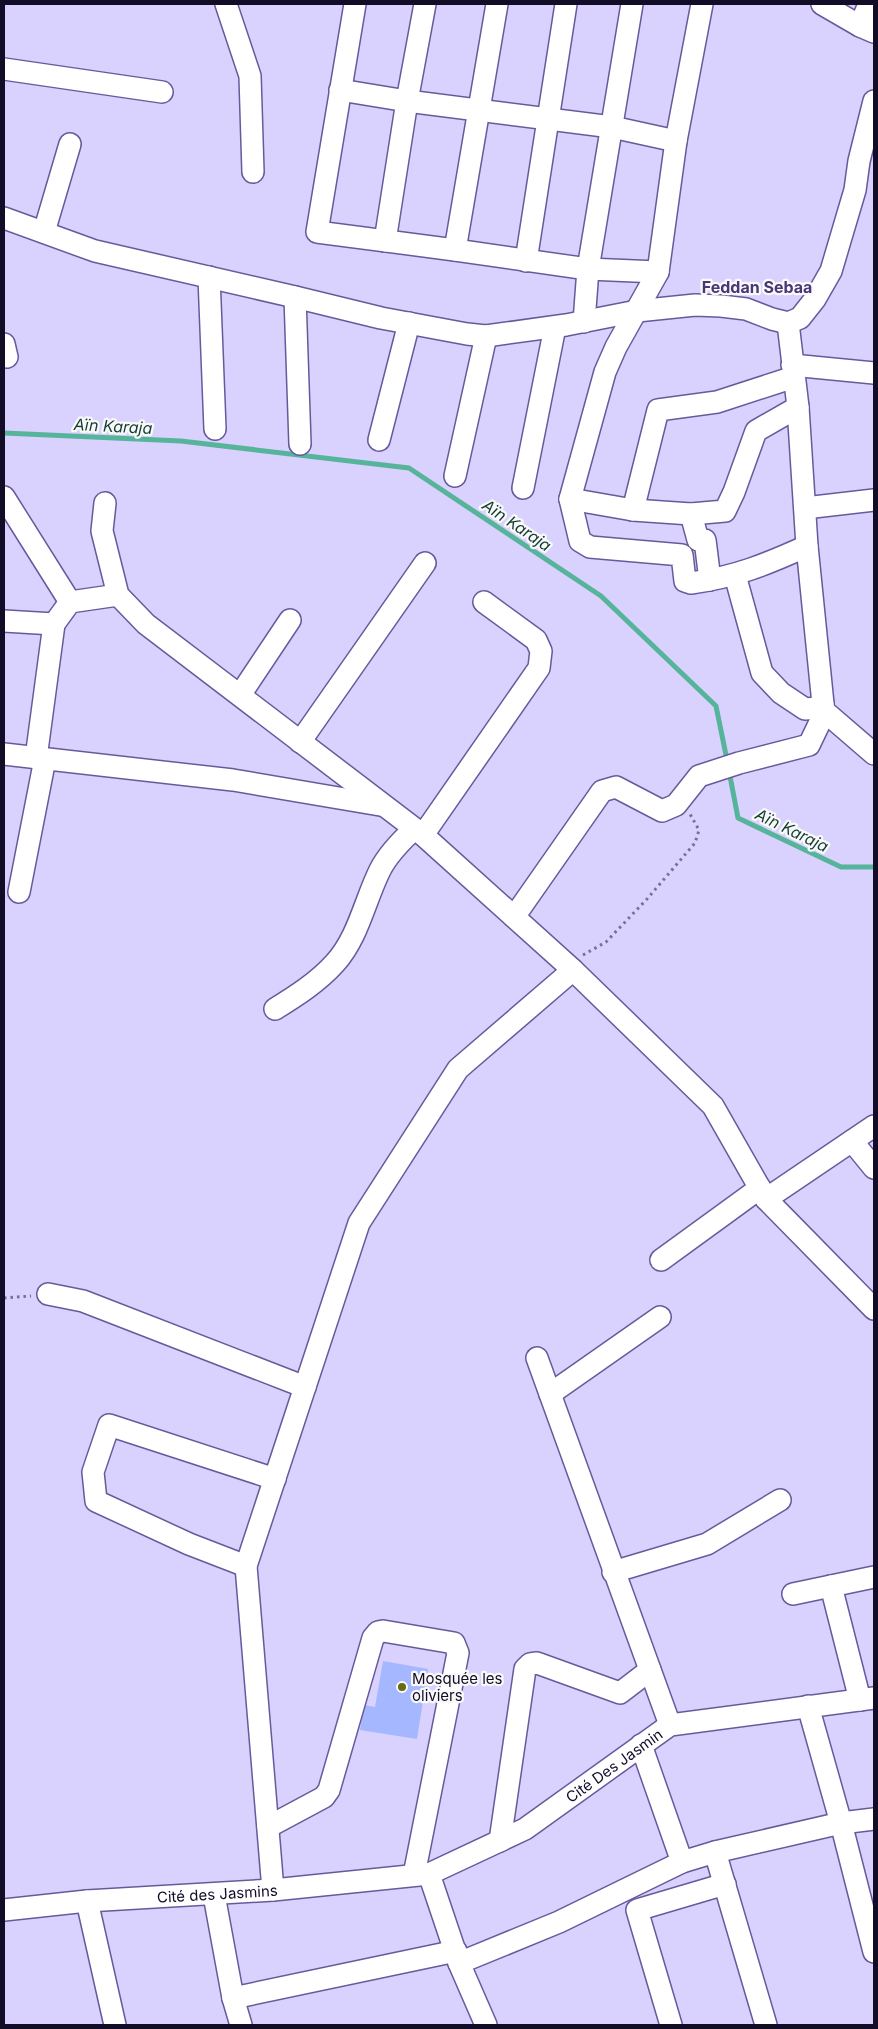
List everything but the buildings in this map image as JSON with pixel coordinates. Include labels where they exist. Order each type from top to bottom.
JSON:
[{"type":"street","points":[[226,4],[250,76],[253,172]]},
{"type":"street","points":[[355,4],[317,232],[588,269],[658,272]]},
{"type":"street","points":[[385,241],[407,101],[425,4]]},
{"type":"street","points":[[455,250],[497,4]]},
{"type":"street","points":[[526,261],[566,4]]},
{"type":"street","points":[[584,322],[588,269],[632,4]]},
{"type":"street","points":[[702,4],[676,141],[658,272],[616,347],[605,372],[570,500],[580,540],[590,547],[682,555],[685,581],[692,583],[736,575],[766,565],[807,546]]},
{"type":"street","points":[[822,4],[867,29],[869,4]]},
{"type":"street","points":[[4,69],[162,92]]},
{"type":"street","points":[[340,90],[407,101],[547,117],[612,127],[676,141]]},
{"type":"street","points":[[4,218],[95,251],[381,318],[486,336],[555,327],[637,311],[695,305],[746,309],[788,323],[800,318],[816,299],[831,271],[855,190],[867,164],[874,101]]},
{"type":"street","points":[[44,232],[70,144]]},
{"type":"street","points":[[209,277],[215,429]]},
{"type":"street","points":[[296,297],[300,444]]},
{"type":"street","points":[[379,440],[409,323]]},
{"type":"street","points":[[514,917],[602,791],[616,787],[662,811],[676,805],[699,776],[705,773],[809,746],[821,720],[823,707],[807,546],[798,407],[788,323]]},
{"type":"street","points":[[523,488],[555,327]]},
{"type":"street","points":[[455,476],[486,336]]},
{"type":"street","points":[[633,510],[658,410],[717,402],[793,371],[874,373]]},
{"type":"street","points":[[570,500],[633,510],[691,514],[725,511],[734,492],[756,431],[798,407]]},
{"type":"street","points":[[4,496],[70,602]]},
{"type":"street","points":[[805,508],[874,500]]},
{"type":"street","points":[[105,503],[102,531],[118,595],[146,624],[418,832],[571,967],[713,1106],[763,1194],[874,1309]]},
{"type":"street","points":[[691,514],[698,540],[705,540],[710,580]]},
{"type":"street","points":[[300,742],[425,564]]},
{"type":"street","points":[[736,575],[762,673],[780,692],[805,709],[823,707]]},
{"type":"street","points":[[19,892],[41,758],[54,624],[70,602],[118,595]]},
{"type":"street","points":[[275,1009],[303,992],[336,962],[352,936],[380,868],[392,850],[418,832],[539,668],[541,651],[536,640],[484,602]]},
{"type":"street","points":[[240,695],[290,620]]},
{"type":"street","points":[[4,621],[54,624]]},
{"type":"street","points":[[823,707],[874,754]]},
{"type":"street","points":[[4,754],[233,780],[384,806]]},
{"type":"street","points":[[273,1890],[246,1566],[359,1223],[458,1069],[571,967]]},
{"type":"street","points":[[661,1260],[763,1194],[874,1126]]},
{"type":"street","points":[[852,1141],[874,1168]]},
{"type":"street","points":[[48,1294],[83,1301],[305,1387]]},
{"type":"street","points":[[550,1394],[660,1317]]},
{"type":"street","points":[[537,1358],[670,1725]]},
{"type":"street","points":[[246,1566],[190,1544],[96,1501],[93,1472],[109,1425],[275,1479]]},
{"type":"street","points":[[613,1572],[708,1544],[780,1500]]},
{"type":"street","points":[[793,1594],[874,1577]]},
{"type":"street","points":[[831,1586],[867,1699]]},
{"type":"street","points":[[268,1827],[324,1797],[329,1790],[373,1638],[378,1632],[383,1631],[454,1643],[458,1653],[422,1875],[486,2025]]},
{"type":"street","points":[[500,1840],[525,1670],[530,1664],[537,1663],[620,1693],[650,1670]]},
{"type":"street","name":"Cité Des Jasmin","points":[[422,1875],[525,1829],[670,1725],[867,1699]]},
{"type":"street","points":[[808,1706],[842,1824],[874,1952]]},
{"type":"street","points":[[641,1745],[682,1862]]},
{"type":"street","points":[[233,1998],[458,1957],[558,1922],[682,1862],[715,1852],[842,1824],[874,1820]]},
{"type":"street","points":[[715,1852],[766,2025]]},
{"type":"street","name":"Cité des Jasmins","points":[[4,1910],[87,1901],[214,1895],[422,1875]]},
{"type":"street","points":[[671,2025],[637,1910],[725,1884]]},
{"type":"street","points":[[214,1895],[233,1998],[241,2025]]},
{"type":"street","points":[[87,1901],[115,2025]]},
{"type":"path","points":[[571,967],[606,942],[647,899],[695,842],[699,830],[680,799]]},
{"type":"path","points":[[4,1298],[48,1294]]},
{"type":"waterway","name":"Aïn Karaja","points":[[4,433],[181,441],[409,468],[601,596],[716,706],[727,760]]},
{"type":"waterway","name":"Aïn Karaja","points":[[729,771],[738,818],[841,867],[874,867]]},
{"type":"place","name":"Mosquée les oliviers","points":[[402,1687]]},
{"type":"district","name":"Feddan Sebaa","points":[[757,287]]}]
